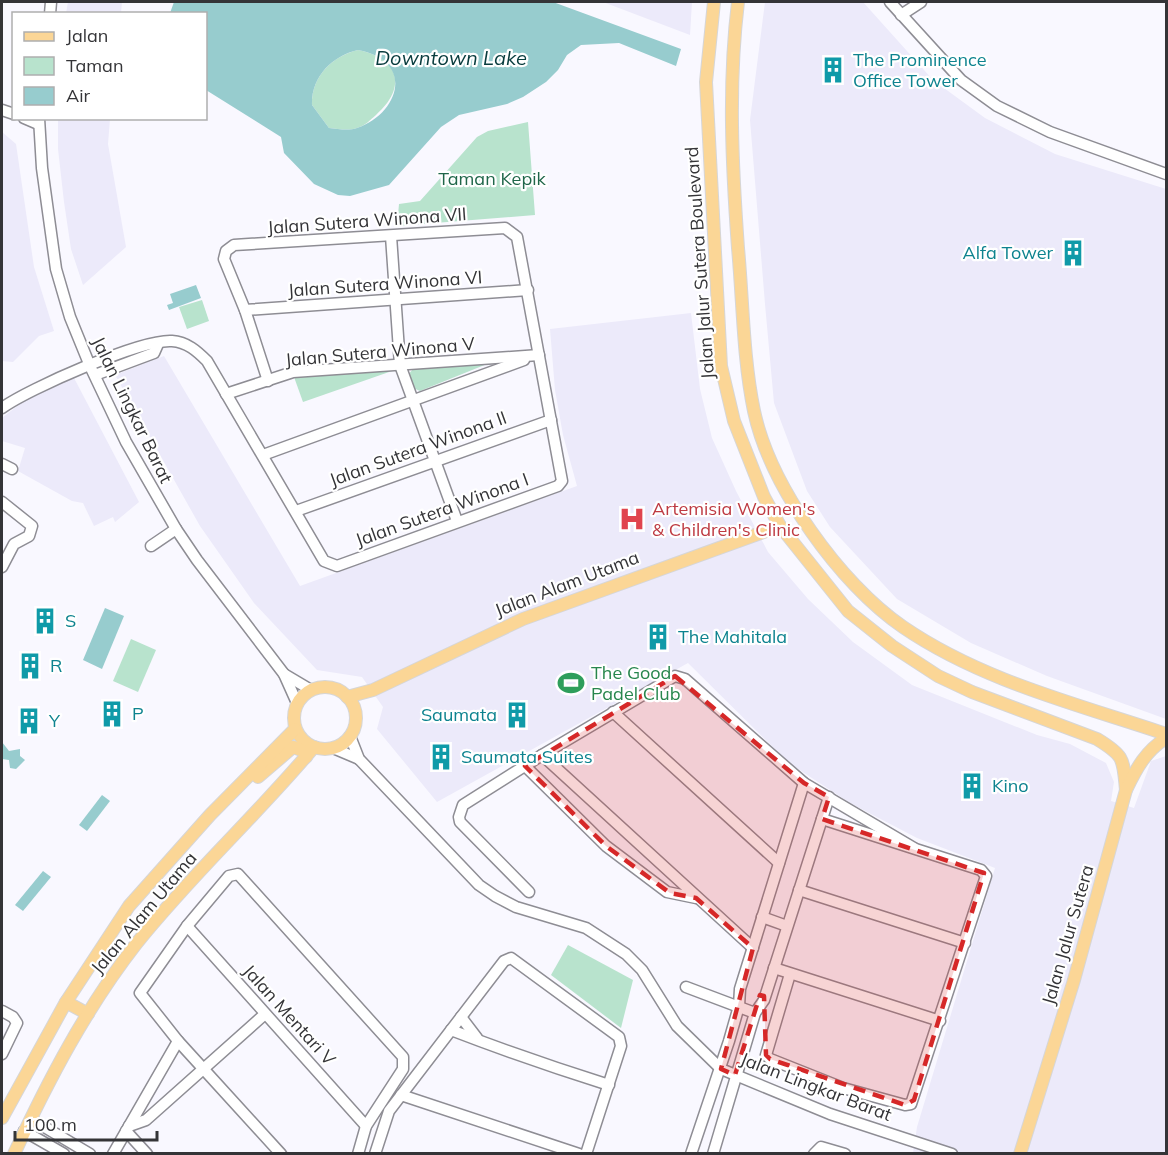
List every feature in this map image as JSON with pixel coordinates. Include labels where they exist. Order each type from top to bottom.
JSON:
[{"type":"main road","name":"Jalan Jalur Sutera Boulevard","points":[[714,2],[706,82],[721,366],[734,422],[748,460],[780,526],[848,611],[892,646],[938,676],[1097,739],[1113,748],[1123,761],[1126,790]]},
{"type":"main road","points":[[738,2],[730,94],[733,181],[747,367],[755,414],[771,461],[788,493],[829,553],[862,592],[902,626],[999,679],[1167,736]]},
{"type":"main road","name":"Jalan Alam Utama","points":[[347,697],[373,690],[523,619],[780,526]]},
{"type":"main road","points":[[310,752],[295,729],[294,711],[297,703],[311,690],[324,687],[337,689],[347,697],[356,715]]},
{"type":"main road","points":[[240,783],[256,778],[293,747],[310,752],[333,748],[350,736],[356,715],[373,690]]},
{"type":"main road","name":"Jalan Alam Utama","points":[[2,1118],[66,1002],[129,906],[240,783],[295,729]]},
{"type":"main road","name":"Jalan Jalur Sutera","points":[[1020,1154],[1079,964],[1126,790],[1137,766],[1150,748],[1167,736]]},
{"type":"main road","name":"Jalan Alam Utama","points":[[14,1154],[24,1131],[88,1014],[113,975],[165,910],[310,752]]},
{"type":"main road","points":[[66,1002],[88,1014]]},
{"type":"street","points":[[890,2],[961,80],[997,105],[1050,132],[1165,173]]},
{"type":"street","points":[[902,15],[921,2]]},
{"type":"street","name":"Jalan Lingkar Barat","points":[[38,121],[56,268],[70,317],[93,371],[126,442],[176,529],[284,674],[297,703]]},
{"type":"street","name":"Jalan Sutera Winona VII","points":[[245,310],[224,259],[226,251],[234,245],[505,228],[512,230],[517,237],[528,290]]},
{"type":"street","points":[[391,236],[400,365],[457,520]]},
{"type":"street","points":[[528,290],[551,420]]},
{"type":"street","name":"Jalan Sutera Winona VI","points":[[245,310],[528,290]]},
{"type":"street","points":[[245,310],[268,381]]},
{"type":"street","points":[[2,408],[13,400],[93,371],[154,353],[158,344],[170,341],[194,348],[207,361],[296,511]]},
{"type":"street","points":[[263,455],[411,399],[539,355]]},
{"type":"street","name":"Jalan Sutera Winona V","points":[[226,394],[293,372],[539,355]]},
{"type":"street","name":"Jalan Sutera Winona II","points":[[296,511],[551,420]]},
{"type":"street","name":"Jalan Sutera Winona I","points":[[296,511],[324,561],[337,566],[457,520],[558,486],[562,481],[551,420]]},
{"type":"street","points":[[2,502],[32,526],[29,536],[14,544],[2,563]]},
{"type":"street","points":[[151,546],[176,529]]},
{"type":"street","name":"Jalan Lingkar Barat","points":[[284,674],[311,690]]},
{"type":"street","points":[[529,892],[460,822],[459,817],[463,805],[670,677],[680,676],[804,783],[914,848]]},
{"type":"street","points":[[613,712],[779,863]]},
{"type":"street","name":"Jalan Lingkar Barat","points":[[350,736],[359,759],[479,885],[516,907],[586,928],[626,954],[642,970],[677,1026],[721,1069],[830,1114],[952,1154]]},
{"type":"street","name":"Jalan Lingkar Barat","points":[[333,748],[359,759]]},
{"type":"street","points":[[542,755],[753,948]]},
{"type":"street","points":[[525,766],[606,846],[667,892],[696,898]]},
{"type":"street","points":[[691,1154],[721,1069],[740,1006],[740,989],[804,783]]},
{"type":"street","points":[[713,1154],[755,1013],[764,1000],[829,797]]},
{"type":"street","points":[[790,974],[766,1055],[843,1088],[905,1105],[914,1100],[986,876],[981,870],[822,819]]},
{"type":"street","points":[[281,1154],[178,1041],[140,993],[187,926],[229,876],[238,874],[403,1057],[404,1069],[366,1126],[358,1154]]},
{"type":"street","points":[[799,890],[965,943]]},
{"type":"street","points":[[762,917],[787,926]]},
{"type":"street","name":"Jalan Mentari V","points":[[187,926],[366,1126]]},
{"type":"street","points":[[375,1154],[389,1111],[507,958],[515,959],[619,1037],[621,1046],[586,1154]]},
{"type":"street","points":[[774,968],[940,1021]]},
{"type":"street","points":[[686,987],[755,1013]]},
{"type":"street","points":[[2,1011],[13,1017],[17,1023],[2,1054]]},
{"type":"street","points":[[128,1128],[146,1120],[265,1014]]},
{"type":"street","points":[[461,1017],[477,1038]]},
{"type":"street","points":[[451,1030],[477,1038],[524,1058],[609,1084]]},
{"type":"street","points":[[113,1154],[178,1041]]},
{"type":"street","points":[[401,1095],[579,1154]]},
{"type":"street","points":[[31,1119],[90,1154]]},
{"type":"street","points":[[128,1128],[147,1154]]},
{"type":"street","points":[[24,1131],[64,1154]]},
{"type":"street","points":[[816,1151],[825,1147],[845,1154]]},
{"type":"highlighted area","points":[[675,676],[804,783],[829,797],[822,819],[984,873],[914,1100],[905,1105],[770,1059],[766,1055],[764,996],[760,995],[735,1075],[721,1069],[753,948],[696,898],[670,893],[606,846],[525,766]]},
{"type":"shaded area","points":[[68,2],[122,2],[121,12],[66,12]]},
{"type":"shaded area","points":[[603,2],[692,2],[690,35]]},
{"type":"shaded area","points":[[765,2],[863,2],[933,80],[985,118],[1055,154],[1166,189],[1166,719],[1047,676],[971,643],[897,599],[830,527],[807,491],[774,403],[765,304],[750,120]]},
{"type":"shaded area","points":[[58,120],[110,120],[108,144],[126,247],[83,285],[71,249],[58,149]]},
{"type":"shaded area","points":[[2,132],[16,144],[34,267],[54,331],[39,336],[13,362],[2,361]]},
{"type":"shaded area","points":[[691,313],[700,389],[712,438],[736,491],[768,552],[808,599],[853,642],[912,685],[1037,735],[1070,744],[1106,763],[1114,782],[1111,801],[1134,808],[1151,761],[1166,756],[1166,1153],[913,1153],[917,1127],[995,868],[917,838],[850,803],[789,763],[688,663],[437,802],[377,729],[383,707],[362,677],[317,670],[254,603],[200,526],[115,375],[164,356],[300,586],[577,486],[563,435],[555,390],[550,329]]},
{"type":"shaded area","points":[[74,378],[139,502],[115,522],[113,517],[94,526],[83,503],[72,501],[18,471],[25,448],[2,441],[2,418],[25,400]]},
{"type":"green space","points":[[358,50],[372,54],[390,67],[395,84],[392,94],[376,115],[362,126],[343,130],[329,128],[312,105],[315,85],[325,69],[332,63]]},
{"type":"green space","name":"Taman Kepik","points":[[528,122],[535,215],[397,226],[399,204],[420,201],[477,137],[488,131]]},
{"type":"green space","points":[[202,300],[209,321],[187,329],[179,307]]},
{"type":"green space","points":[[487,364],[420,391],[413,388],[408,375],[413,369]]},
{"type":"green space","points":[[392,371],[303,402],[294,377]]},
{"type":"green space","points":[[131,639],[156,650],[138,692],[113,681]]},
{"type":"green space","points":[[568,945],[633,980],[621,1028],[551,975]]},
{"type":"water","name":"Downtown Lake","points":[[174,2],[553,2],[681,49],[676,66],[619,43],[581,45],[567,55],[558,70],[546,82],[523,97],[507,104],[459,115],[441,127],[389,185],[350,196],[338,195],[314,184],[284,153],[281,137],[207,91],[207,12],[170,12]],"holes":[[[358,50],[376,56],[388,65],[394,76],[395,88],[391,100],[383,111],[371,121],[357,128],[347,130],[329,128],[312,105],[315,85],[325,69],[340,57]]]},
{"type":"water","points":[[196,285],[201,298],[169,310],[167,305],[173,303],[170,294]]},
{"type":"water","points":[[105,608],[124,616],[102,669],[83,660]]},
{"type":"water","points":[[2,742],[9,751],[20,749],[20,756],[25,760],[16,769],[10,768],[9,760],[2,759]]},
{"type":"water","points":[[102,795],[110,801],[87,831],[79,825]]},
{"type":"water","points":[[43,871],[51,877],[23,911],[15,905]]},
{"type":"place","name":"The Prominence Office Tower","points":[[833,70]]},
{"type":"place","name":"Alfa Tower","points":[[1073,253]]},
{"type":"place","name":"Artemisia Women's & Children's Clinic","points":[[632,519]]},
{"type":"place","name":"S","points":[[45,621]]},
{"type":"place","name":"The Mahitala","points":[[658,637]]},
{"type":"place","name":"R","points":[[30,666]]},
{"type":"place","name":"The Good Padel Club","points":[[571,683]]},
{"type":"place","name":"P","points":[[112,714]]},
{"type":"place","name":"Saumata","points":[[517,715]]},
{"type":"place","name":"Y","points":[[29,721]]},
{"type":"place","name":"Saumata Suites","points":[[441,757]]},
{"type":"place","name":"Kino","points":[[972,786]]}]
